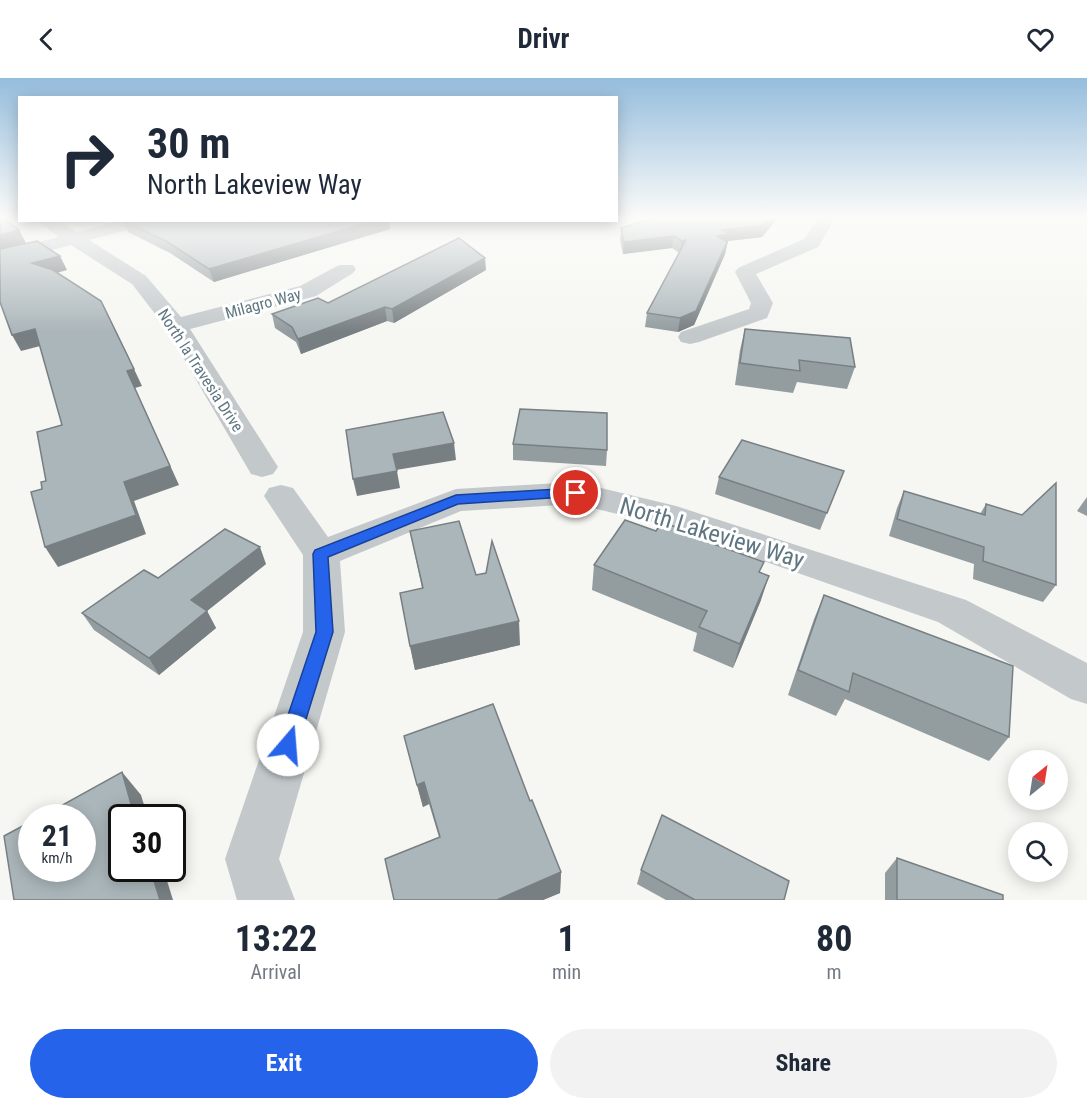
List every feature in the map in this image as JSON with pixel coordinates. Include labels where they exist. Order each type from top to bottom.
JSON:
[{"type":"street","name":"North la Travesia Drive","points":[[99,255],[139,280],[176,326],[262,467]]},
{"type":"street","points":[[690,337],[759,313],[762,303],[744,272],[783,255]]},
{"type":"street","name":"Milagro Way","points":[[176,326],[308,291],[346,269]]},
{"type":"street","name":"North Lakeview Way","points":[[321,554],[456,500],[576,493],[664,514],[952,611],[1087,685]]},
{"type":"street","points":[[266,900],[252,859],[324,632],[321,554],[281,496]]},
{"type":"building","points":[[0,255],[59,255],[32,263],[53,270],[101,301],[134,369],[127,371],[170,466],[124,482],[136,515],[45,547],[31,492],[42,489],[41,482],[46,481],[37,432],[62,425],[35,329],[12,335],[0,302]]},
{"type":"building","points":[[188,255],[255,255],[209,269]]},
{"type":"building","points":[[424,255],[482,255],[485,258],[392,309],[385,307],[298,339],[292,327],[272,314],[318,298],[328,303]]},
{"type":"building","points":[[678,255],[721,255],[696,311],[680,318],[647,313]]},
{"type":"building","points":[[745,329],[850,338],[855,367],[799,360],[800,371],[740,363]]},
{"type":"building","points":[[520,409],[607,413],[607,450],[513,444]]},
{"type":"building","points":[[443,412],[454,443],[393,454],[397,471],[353,479],[346,430]]},
{"type":"building","points":[[742,440],[844,471],[827,513],[719,477]]},
{"type":"building","points":[[1056,483],[1056,585],[983,561],[984,547],[897,519],[904,491],[985,515],[986,504],[1022,515]]},
{"type":"building","points":[[625,520],[656,531],[662,522],[692,533],[691,536],[764,562],[759,572],[769,576],[740,644],[699,627],[707,611],[594,565]]},
{"type":"building","points":[[459,521],[476,575],[486,573],[492,541],[519,621],[410,646],[400,593],[423,588],[410,531]]},
{"type":"building","points":[[225,529],[260,547],[191,600],[207,611],[149,658],[82,613],[144,570],[158,578]]},
{"type":"building","points":[[824,595],[1013,666],[1009,737],[853,673],[849,692],[798,670]]},
{"type":"building","points":[[493,704],[530,801],[532,800],[561,872],[497,900],[394,900],[385,859],[440,837],[424,782],[417,785],[404,736]]},
{"type":"building","points":[[122,772],[131,804],[108,804],[108,882],[154,882],[160,900],[14,900],[4,836],[18,828],[18,882],[96,882],[96,804],[64,804]]},
{"type":"building","points":[[662,815],[789,881],[784,900],[695,900],[641,870]]},
{"type":"building","points":[[897,858],[1003,895],[1003,900],[897,900]]},
{"type":"route","points":[[288,745],[324,632],[321,554],[456,500],[576,493]]}]
